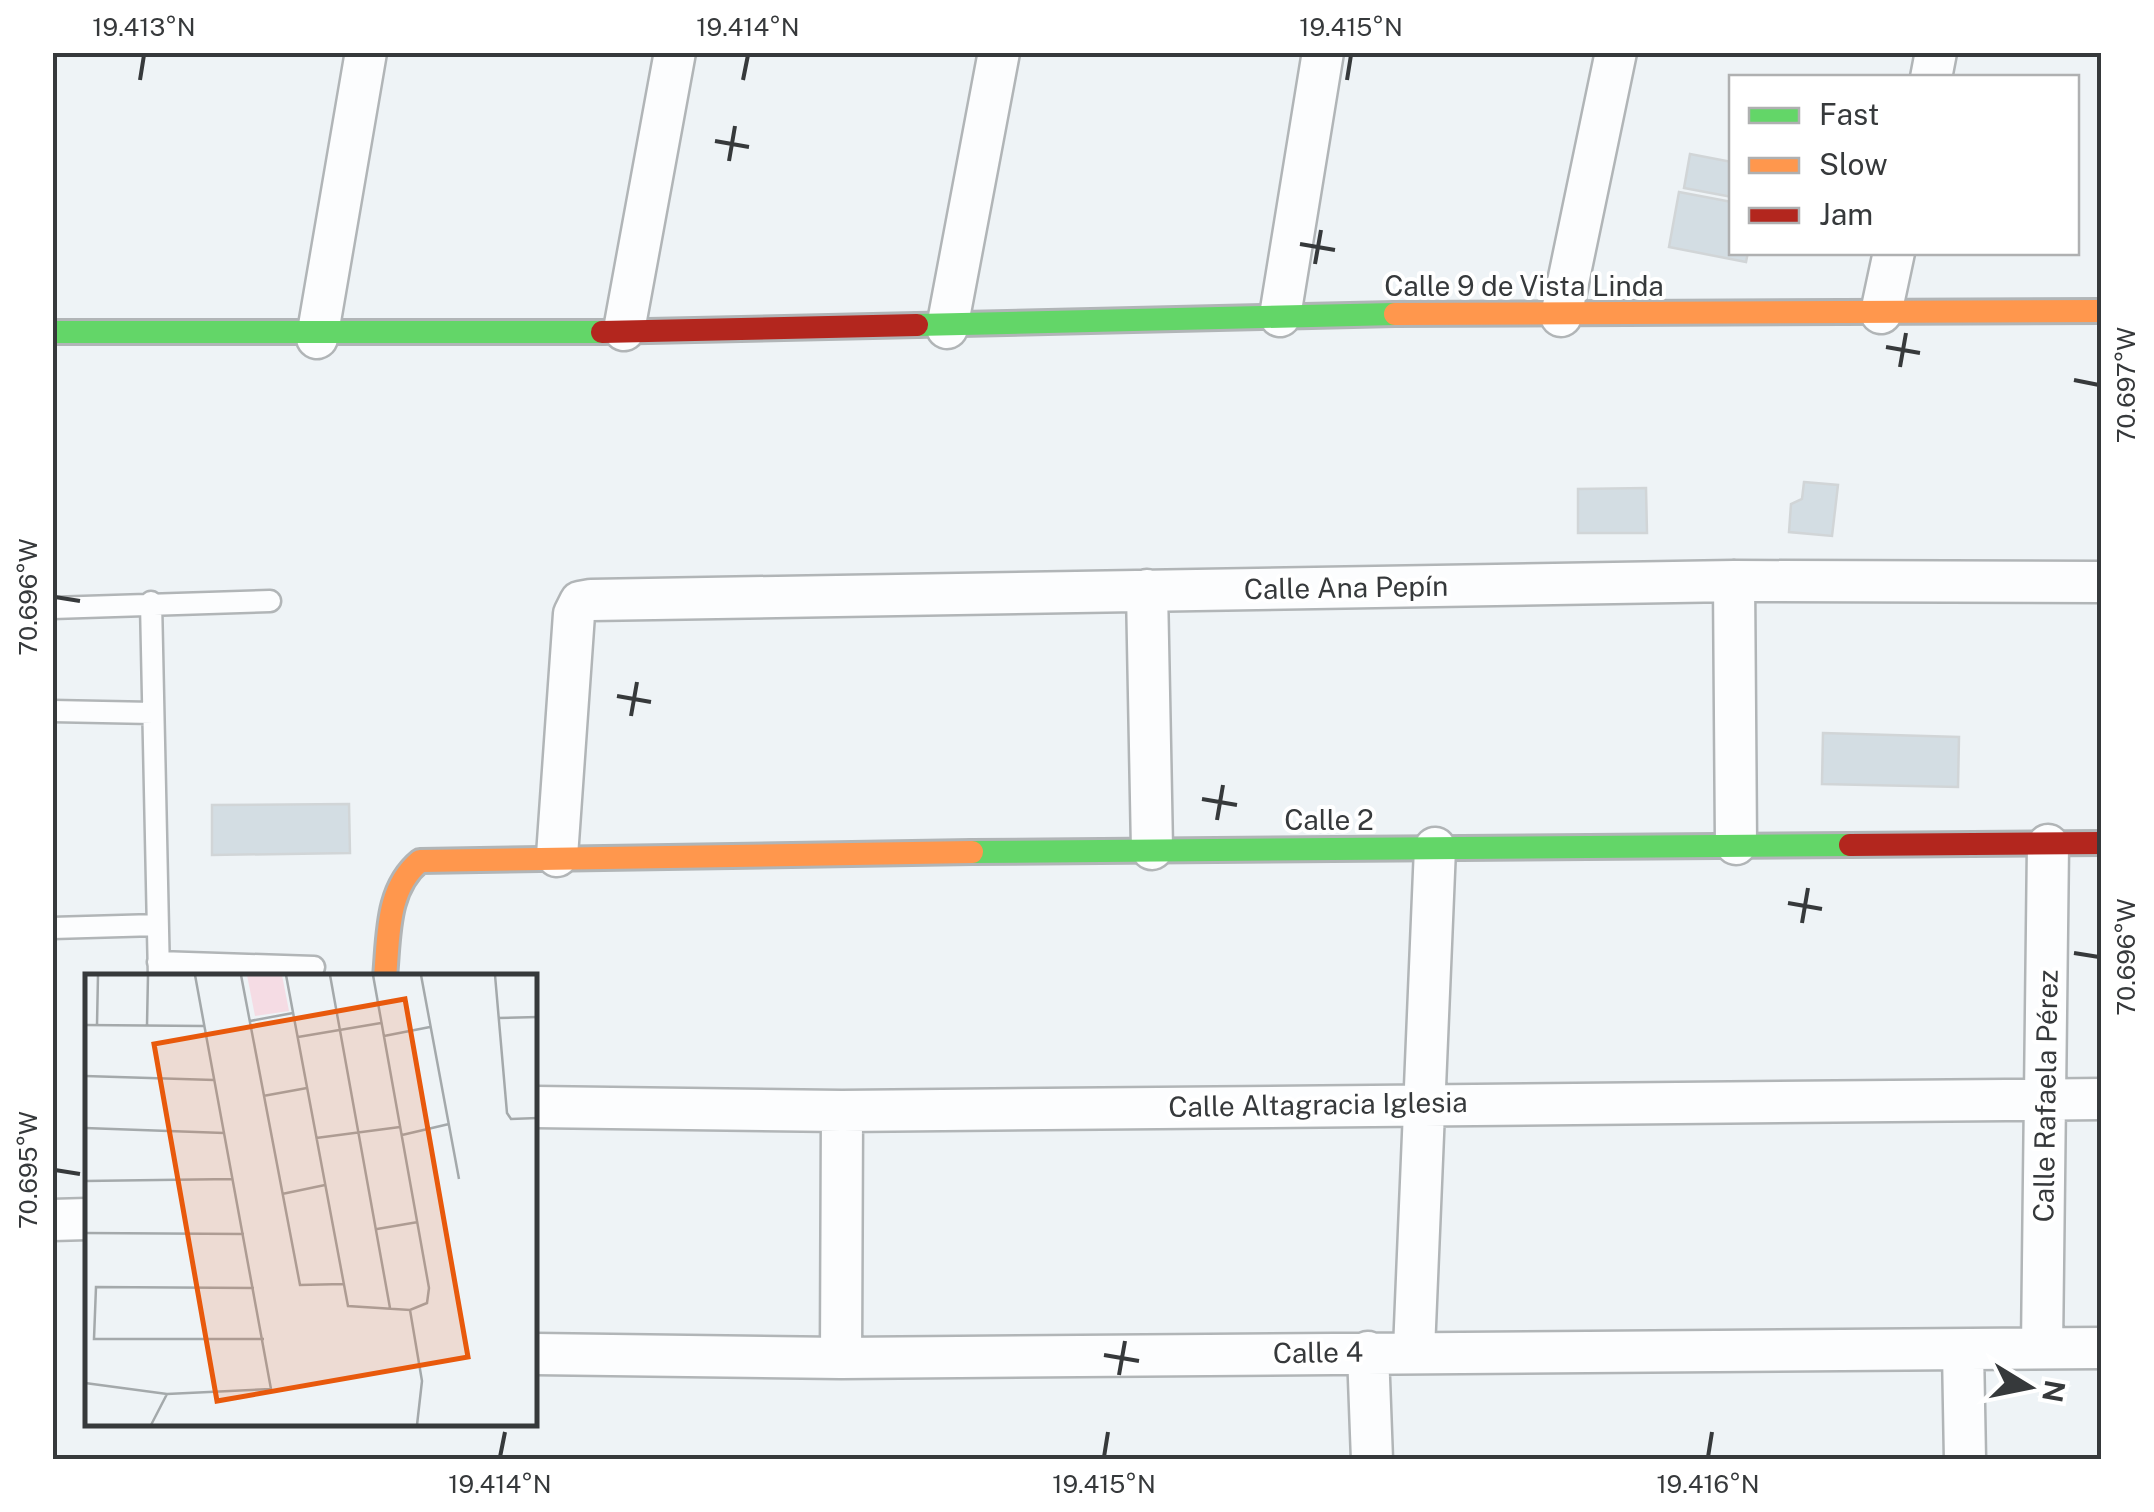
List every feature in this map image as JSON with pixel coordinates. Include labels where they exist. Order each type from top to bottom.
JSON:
[{"type":"street","points":[[317,338],[366,52]]},
{"type":"street","points":[[624,330],[675,52]]},
{"type":"street","points":[[947,328],[999,52]]},
{"type":"street","points":[[1280,316],[1323,52]]},
{"type":"street","points":[[1561,316],[1616,52]]},
{"type":"street","points":[[1881,313],[1893,255]]},
{"type":"street","name":"Calle 9 de Vista Linda","points":[[52,332],[317,338],[624,330],[947,328],[1280,316],[2102,311]]},
{"type":"street","points":[[1734,581],[1736,844]]},
{"type":"street","name":"Calle Ana Pepín","points":[[558,856],[574,614],[580,602],[591,600],[1734,581],[2102,582]]},
{"type":"street","points":[[1147,590],[1152,849]]},
{"type":"street","name":"Calle 2","points":[[386,974],[396,894],[406,870],[420,861],[1152,849],[2102,844]]},
{"type":"street","name":"Calle Rafaela Pérez","points":[[2042,1348],[2048,845]]},
{"type":"street","points":[[1414,1350],[1436,848]]},
{"type":"street","name":"Calle Altagracia Iglesia","points":[[538,1106],[842,1111],[2102,1098]]},
{"type":"street","points":[[841,1358],[842,1111]]},
{"type":"street","points":[[52,1220],[85,1220]]},
{"type":"street","name":"Calle 4","points":[[538,1354],[841,1358],[1414,1350],[2102,1348]]},
{"type":"street","points":[[1963,1350],[1965,1460]]},
{"type":"street","points":[[1368,1352],[1372,1460]]},
{"type":"lane","points":[[52,608],[270,601]]},
{"type":"lane","points":[[151,602],[159,970],[314,967]]},
{"type":"lane","points":[[52,711],[154,714]]},
{"type":"lane","points":[[52,928],[157,925]]},
{"type":"building","points":[[1690,154],[1729,161],[1729,196],[1684,188]]},
{"type":"building","points":[[1679,192],[1729,201],[1729,255],[1747,255],[1746,262],[1669,247]]},
{"type":"building","points":[[1804,482],[1838,485],[1832,536],[1789,532],[1791,504],[1802,499]]},
{"type":"building","points":[[1646,488],[1647,533],[1578,533],[1578,489]]},
{"type":"building","points":[[1823,733],[1959,737],[1958,787],[1822,784]]},
{"type":"building","points":[[349,804],[350,853],[212,855],[212,805]]},
{"type":"traffic: fast","points":[[917,325],[1395,314]]},
{"type":"traffic: fast","points":[[52,332],[602,332]]},
{"type":"traffic: fast","points":[[972,852],[1850,845]]},
{"type":"traffic: slow","points":[[1395,314],[2102,311]]},
{"type":"traffic: slow","points":[[385,974],[395,899],[409,872],[420,861],[972,852]]},
{"type":"traffic: jam","points":[[602,332],[917,325]]},
{"type":"traffic: jam","points":[[1850,845],[2102,843]]}]
